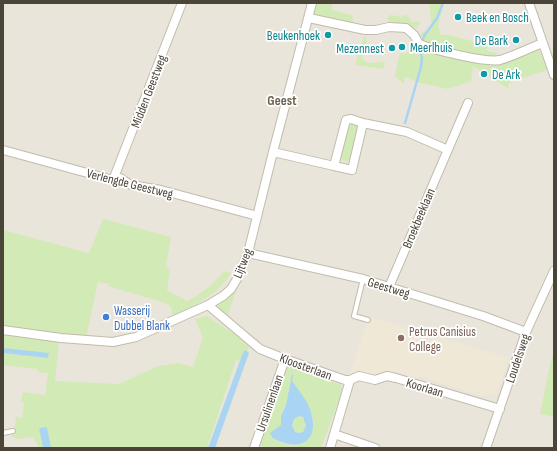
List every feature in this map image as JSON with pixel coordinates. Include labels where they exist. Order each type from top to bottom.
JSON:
[{"type":"street","name":"Midden Geestweg","points":[[113,180],[182,3]]},
{"type":"street","name":"Lijtweg","points":[[3,330],[61,338],[113,342],[136,337],[208,305],[231,289],[248,253],[312,3]]},
{"type":"street","points":[[529,3],[554,75]]},
{"type":"street","points":[[309,18],[365,30],[376,30],[389,27],[406,28],[414,35],[421,45],[491,61],[500,60],[543,43]]},
{"type":"street","name":"Broekbeeklaan","points":[[389,287],[468,103]]},
{"type":"street","points":[[334,166],[346,120],[351,119],[406,132],[448,150]]},
{"type":"street","points":[[273,152],[352,170],[363,123]]},
{"type":"street","name":"Verlengde Geestweg","points":[[3,150],[113,180],[120,178],[131,185],[161,190],[257,216]]},
{"type":"street","name":"Geestweg","points":[[248,253],[363,279],[483,316],[526,332]]},
{"type":"street","name":"Loudelsweg","points":[[489,447],[526,332],[554,271]]},
{"type":"street","name":"Kloosterlaan","points":[[208,305],[260,349],[345,380],[350,380],[330,448]]},
{"type":"street","name":"Ursulinenlaan","points":[[254,448],[285,359]]},
{"type":"street","name":"Koorlaan","points":[[350,380],[359,376],[376,380],[387,376],[500,409]]},
{"type":"street","points":[[334,434],[375,448]]},
{"type":"lane","points":[[363,279],[354,316],[368,320]]},
{"type":"lane","points":[[3,433],[13,430]]},
{"type":"shaded area","points":[[3,3],[554,3],[554,448],[3,448]]},
{"type":"shaded area","name":"Petrus Canisius College","points":[[369,317],[509,358],[497,393],[481,396],[422,376],[414,380],[389,372],[371,376],[357,372],[350,373]]},
{"type":"green space","points":[[316,3],[332,3],[332,10],[352,15],[354,26],[313,15]]},
{"type":"green space","points":[[429,3],[444,3],[438,27],[441,35],[449,35],[487,45],[487,51],[497,53],[492,59],[426,44],[420,34],[432,27]]},
{"type":"green space","points":[[390,15],[399,16],[400,18],[407,15],[412,22],[420,21],[417,28],[412,29],[389,22],[387,18]]},
{"type":"green space","points":[[364,36],[366,38],[367,46],[362,58],[367,63],[385,62],[384,69],[355,65]]},
{"type":"green space","points":[[423,47],[491,63],[538,48],[547,70],[510,82],[508,86],[509,89],[473,66],[471,81],[448,89],[416,82],[405,76],[404,84],[395,76],[400,53],[405,54],[414,49],[420,59]]},
{"type":"green space","points":[[353,122],[357,124],[358,129],[350,159],[347,162],[339,158],[349,123]]},
{"type":"green space","points":[[103,219],[171,237],[166,266],[170,270],[167,290],[187,301],[207,288],[224,271],[231,273],[213,293],[205,299],[172,316],[171,308],[165,303],[108,286],[109,284],[98,282],[86,337],[3,326],[3,230],[89,253]]},
{"type":"green space","points":[[238,285],[227,317],[212,306],[225,299]]},
{"type":"green space","points":[[207,316],[234,334],[249,347],[248,351],[246,350],[240,361],[236,360],[207,448],[51,448],[47,427],[39,428],[43,448],[39,448],[33,437],[17,439],[11,435],[14,434],[16,417],[22,418],[24,403],[21,403],[23,392],[45,395],[48,373],[38,372],[38,369],[3,365],[3,353],[48,358],[49,354],[3,348],[3,334],[59,341],[55,381],[119,384],[158,366],[179,363],[193,367],[203,338],[195,319]]},
{"type":"green space","points":[[552,356],[554,357],[554,417],[540,414]]},
{"type":"green space","points":[[289,366],[341,385],[342,391],[321,448],[267,448],[261,446],[260,443],[286,367]],"holes":[[[293,375],[291,381],[308,405],[313,419],[311,431],[302,444],[291,446],[275,440],[281,425],[282,412],[286,405],[290,382]]]},
{"type":"green space","points":[[299,416],[303,418],[305,425],[303,432],[299,433],[295,432],[292,427],[294,419]]},
{"type":"water","points":[[3,348],[49,353],[48,358],[3,353]]},
{"type":"water","points":[[246,350],[249,353],[215,448],[208,448],[241,358]]},
{"type":"water","points":[[292,374],[292,381],[307,402],[311,411],[313,424],[312,431],[307,441],[296,445],[290,444],[276,440],[271,435],[270,433],[281,425],[281,416],[286,405]],"holes":[[[299,416],[303,417],[306,426],[303,432],[295,432],[292,426],[294,419]]]},
{"type":"water","points":[[47,427],[51,448],[43,448],[39,428]]},
{"type":"waterway","points":[[405,123],[421,67],[422,58],[419,50],[424,36],[437,18],[443,3]]},
{"type":"place","name":"Beek en Bosch","points":[[458,17]]},
{"type":"place","name":"Beukenhoek","points":[[328,35]]},
{"type":"place","name":"De Bark","points":[[516,40]]},
{"type":"place","name":"Meerlhuis","points":[[402,47]]},
{"type":"place","name":"Mezennest","points":[[392,48]]},
{"type":"place","name":"De Ark","points":[[484,74]]},
{"type":"place","name":"Wasserij Dubbel Blank","points":[[106,317]]},
{"type":"place","name":"Petrus Canisius College","points":[[401,338]]},
{"type":"district","name":"Geest","points":[[282,100]]}]
